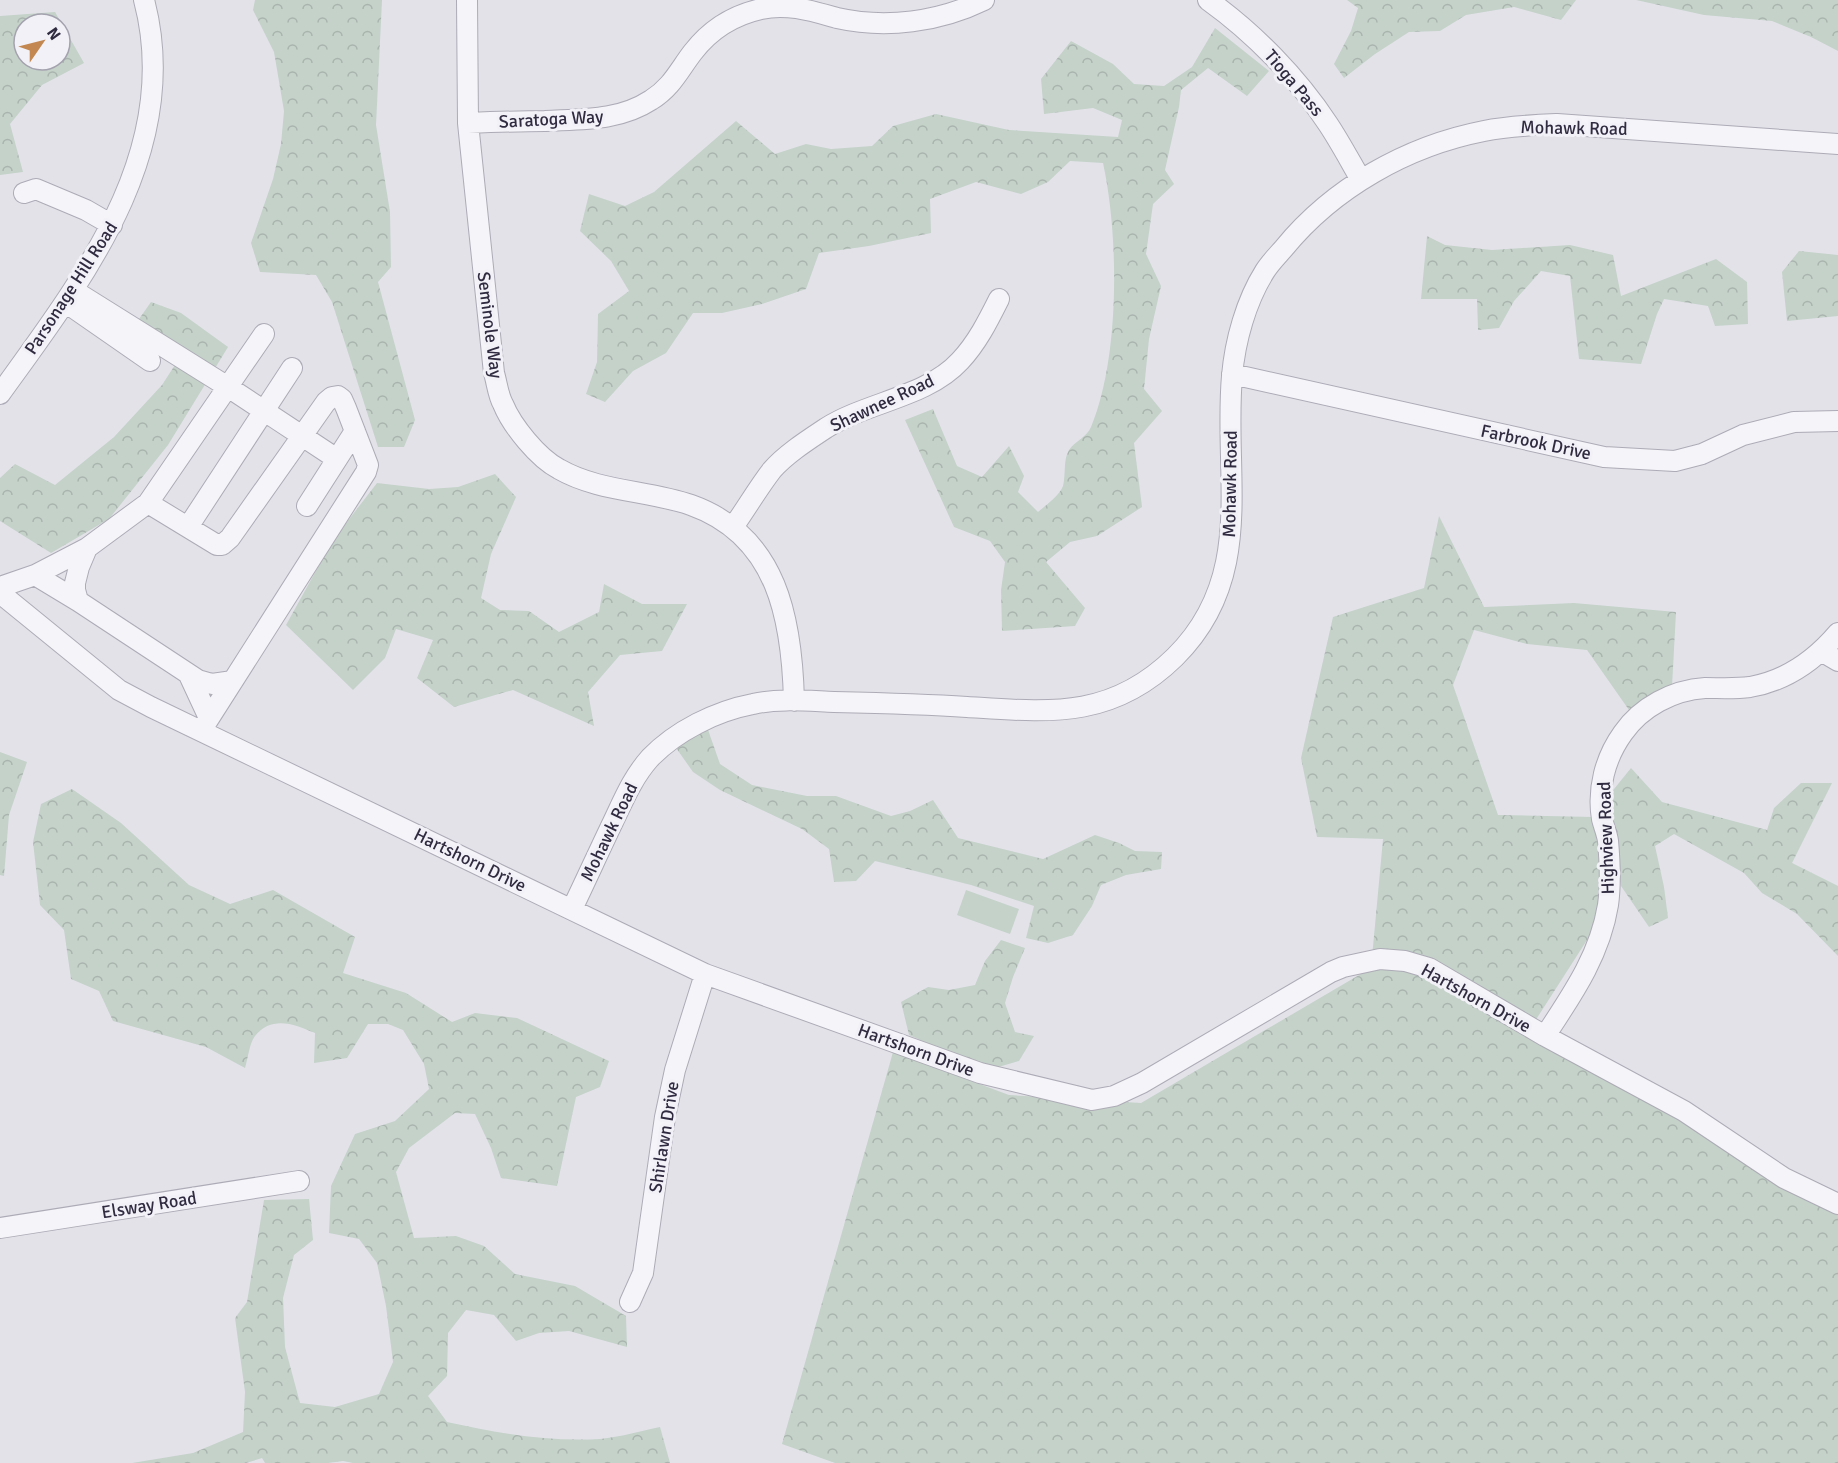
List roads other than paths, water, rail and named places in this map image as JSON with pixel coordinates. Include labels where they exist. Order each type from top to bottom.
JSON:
[{"type":"street","name":"Parsonage Hill Road","points":[[0,394],[69,296],[112,225],[133,176],[148,117],[153,65],[150,22],[144,0]]},
{"type":"street","name":"Seminole Way","points":[[467,0],[468,123],[494,374],[503,404],[516,427],[539,454],[558,469],[591,482],[691,505],[733,527],[758,553],[777,586],[791,644],[794,701]]},
{"type":"street","name":"Saratoga Way","points":[[468,123],[596,119],[631,111],[662,92],[679,74],[691,54],[717,28],[738,16],[760,9],[796,7],[861,22],[906,22],[951,14],[984,0]]},
{"type":"street","name":"Tioga Pass","points":[[1208,0],[1259,42],[1295,81],[1328,123],[1361,180]]},
{"type":"street","name":"Mohawk Road","points":[[572,909],[634,778],[669,741],[692,725],[753,704],[794,701],[1052,711],[1081,707],[1109,699],[1127,692],[1160,670],[1188,643],[1200,627],[1218,592],[1224,573],[1228,554],[1233,490],[1230,406],[1232,374],[1243,322],[1253,296],[1265,270],[1294,236],[1320,211],[1361,180],[1414,152],[1448,140],[1484,131],[1521,126],[1557,124],[1838,144]]},
{"type":"street","points":[[24,193],[36,189],[86,210],[112,225]]},
{"type":"street","points":[[69,296],[150,361]]},
{"type":"street","points":[[69,296],[228,387],[337,459]]},
{"type":"street","name":"Shawnee Road","points":[[733,527],[773,469],[796,449],[827,428],[859,411],[894,399],[938,379],[959,363],[977,341],[999,299]]},
{"type":"street","points":[[0,587],[35,575],[87,548],[148,503],[264,334]]},
{"type":"street","points":[[188,527],[292,368]]},
{"type":"street","name":"Farbrook Drive","points":[[1232,374],[1604,457],[1676,461],[1702,454],[1743,435],[1794,422],[1838,422]]},
{"type":"street","points":[[148,503],[217,545],[226,542],[326,402],[332,397],[338,396],[342,399],[366,456],[368,465],[366,472],[205,724]]},
{"type":"street","points":[[307,506],[355,431]]},
{"type":"street","points":[[78,601],[75,583],[87,548]]},
{"type":"street","points":[[35,575],[189,675],[206,683],[233,681]]},
{"type":"street","name":"Hartshorn Drive","points":[[0,593],[119,690],[205,724],[705,974],[980,1073],[1092,1100],[1114,1096],[1142,1083],[1331,972],[1380,959],[1405,961],[1430,968],[1545,1036],[1684,1111],[1784,1178],[1838,1204]]},
{"type":"street","name":"Highview Road","points":[[1545,1036],[1587,969],[1603,927],[1608,905],[1610,860],[1608,838],[1602,819],[1601,796],[1604,773],[1612,751],[1624,731],[1649,707],[1681,692],[1764,684],[1830,656],[1838,633]]},
{"type":"street","points":[[189,675],[205,724]]},
{"type":"street","name":"Shirlawn Drive","points":[[630,1302],[643,1273],[665,1117],[675,1070],[705,974]]},
{"type":"street","name":"Elsway Road","points":[[0,1228],[299,1181]]}]
